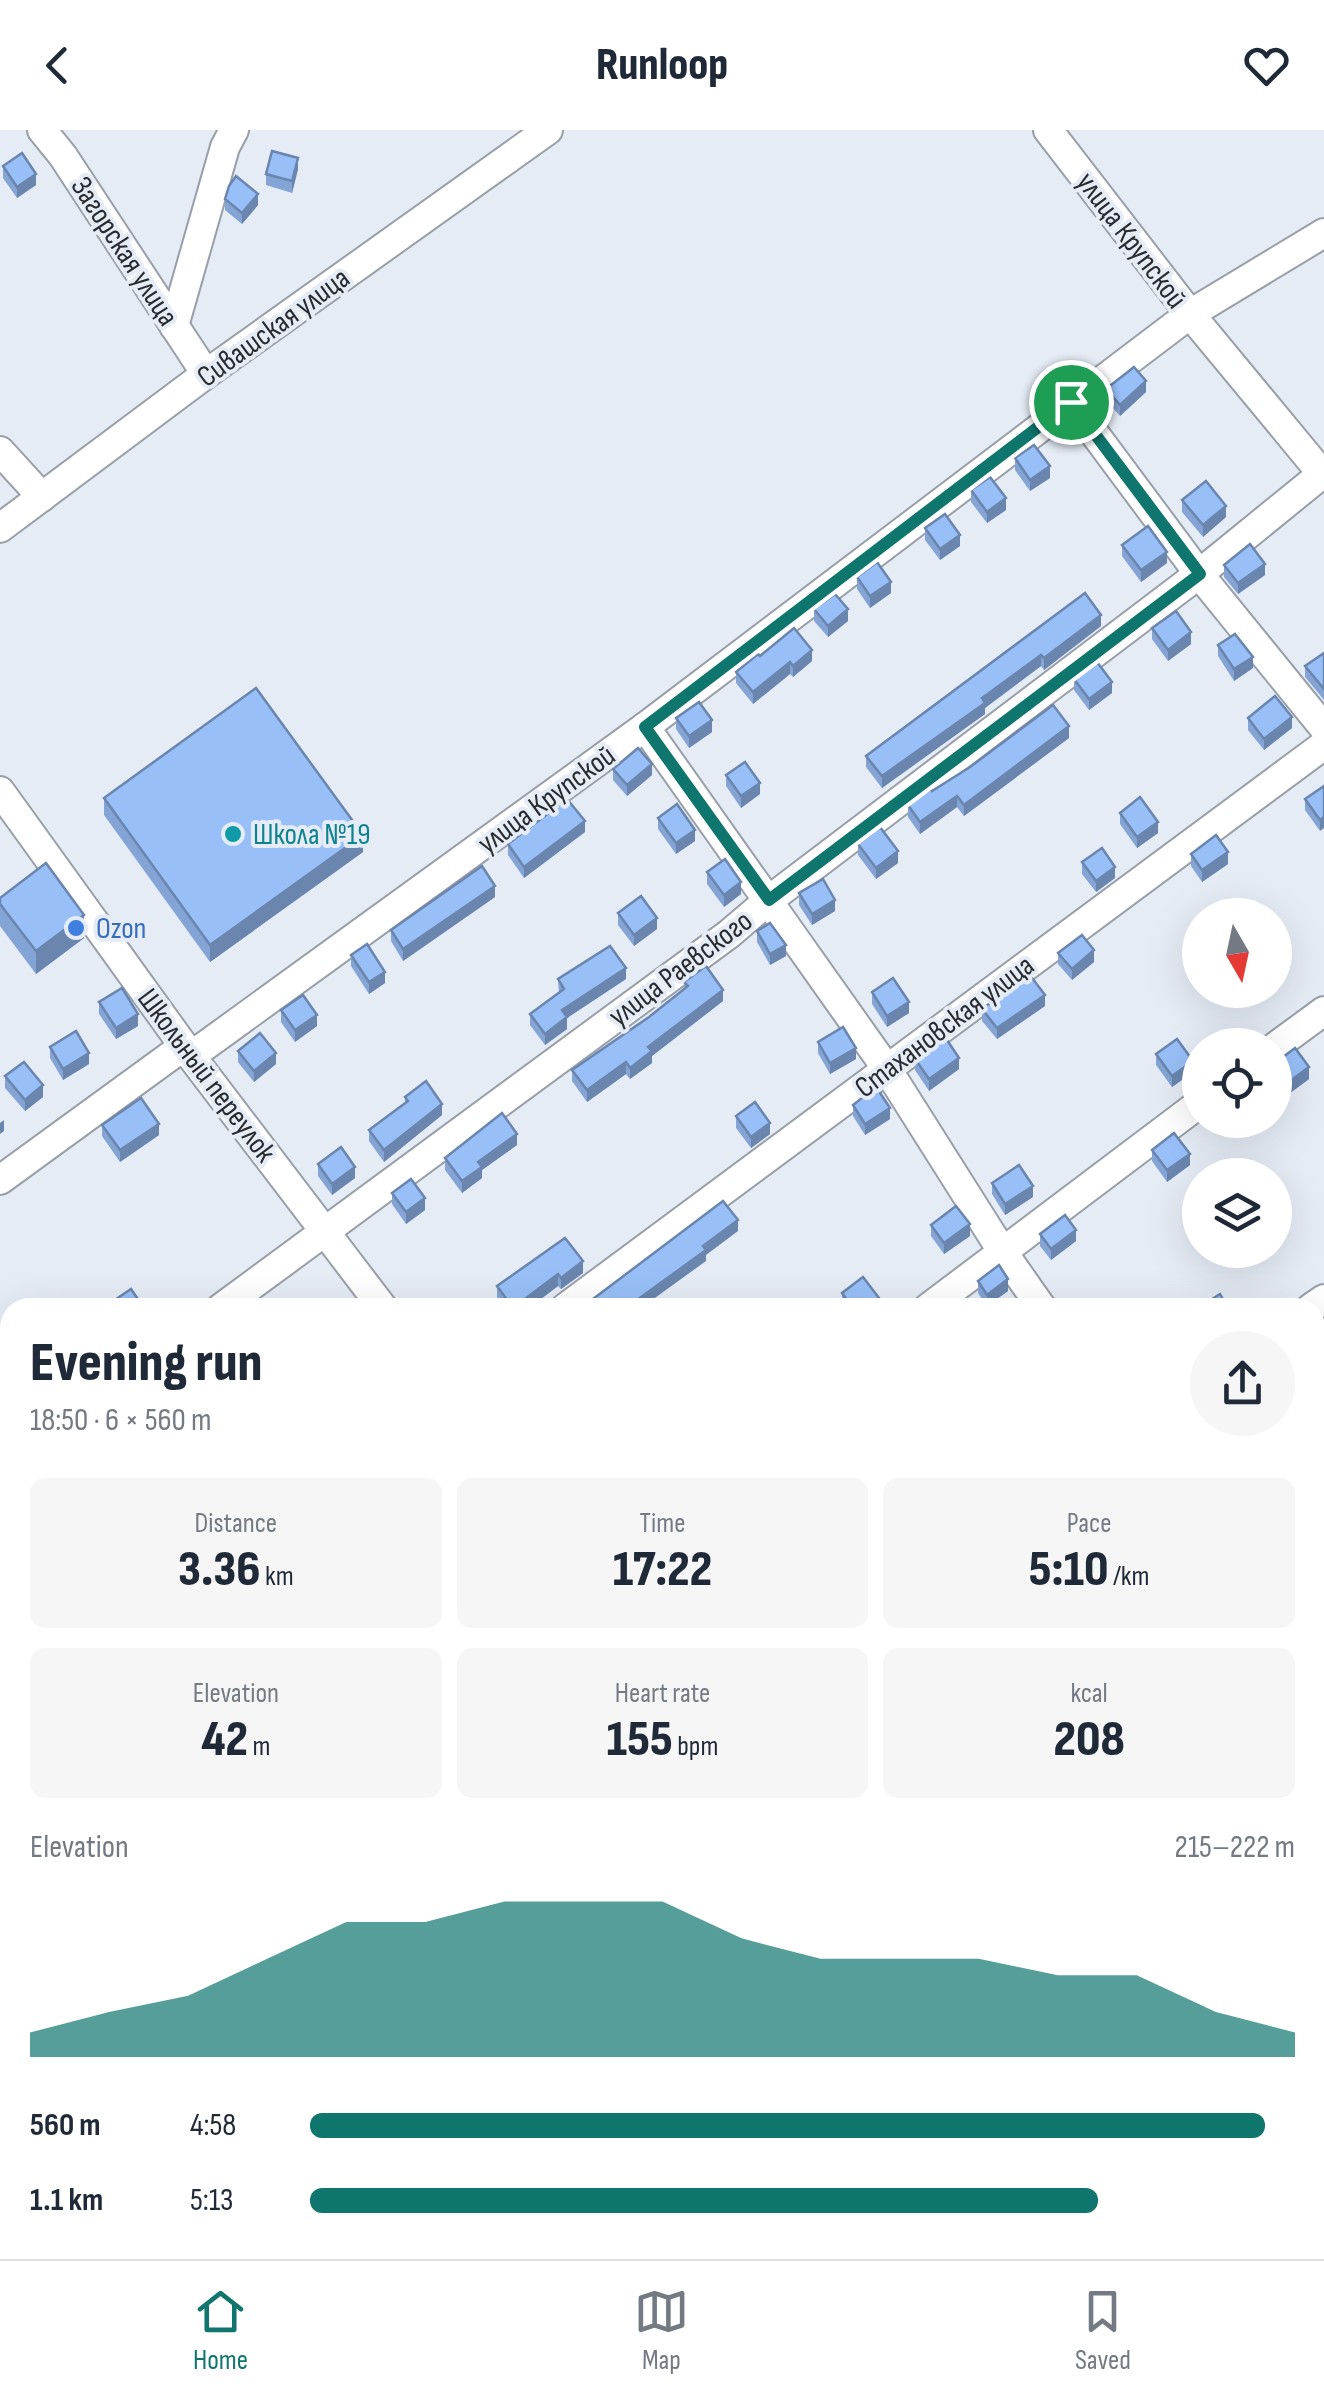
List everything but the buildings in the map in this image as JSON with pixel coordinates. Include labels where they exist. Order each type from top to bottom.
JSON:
[{"type":"street","name":"Загорская улица","points":[[42,130],[206,374]]},
{"type":"street","points":[[174,326],[225,147],[234,130]]},
{"type":"street","name":"Сивашская улица","points":[[0,528],[206,374],[548,130]]},
{"type":"street","name":"улица Крупской","points":[[0,1180],[645,727],[1190,314],[1048,130]]},
{"type":"street","points":[[1323,475],[1190,314],[1324,232]]},
{"type":"street","points":[[1071,402],[1200,574],[1324,728]]},
{"type":"street","points":[[0,451],[42,497]]},
{"type":"street","name":"улица Раевского","points":[[234,1298],[729,934],[1200,574],[1323,475]]},
{"type":"street","points":[[645,727],[887,1068],[1035,1298]]},
{"type":"street","name":"Стахановская улица","points":[[578,1298],[1324,745]]},
{"type":"street","name":"Школьный переулок","points":[[0,791],[187,1051],[375,1298]]},
{"type":"street","points":[[1292,1035],[1324,1011]]},
{"type":"street","points":[[941,1298],[1182,1116]]},
{"type":"place","name":"Школа №19","points":[[233,834]]},
{"type":"place","name":"Ozon","points":[[76,928]]},
{"type":"route","points":[[1071,402],[1200,574],[769,900],[645,727],[1071,402]]}]
